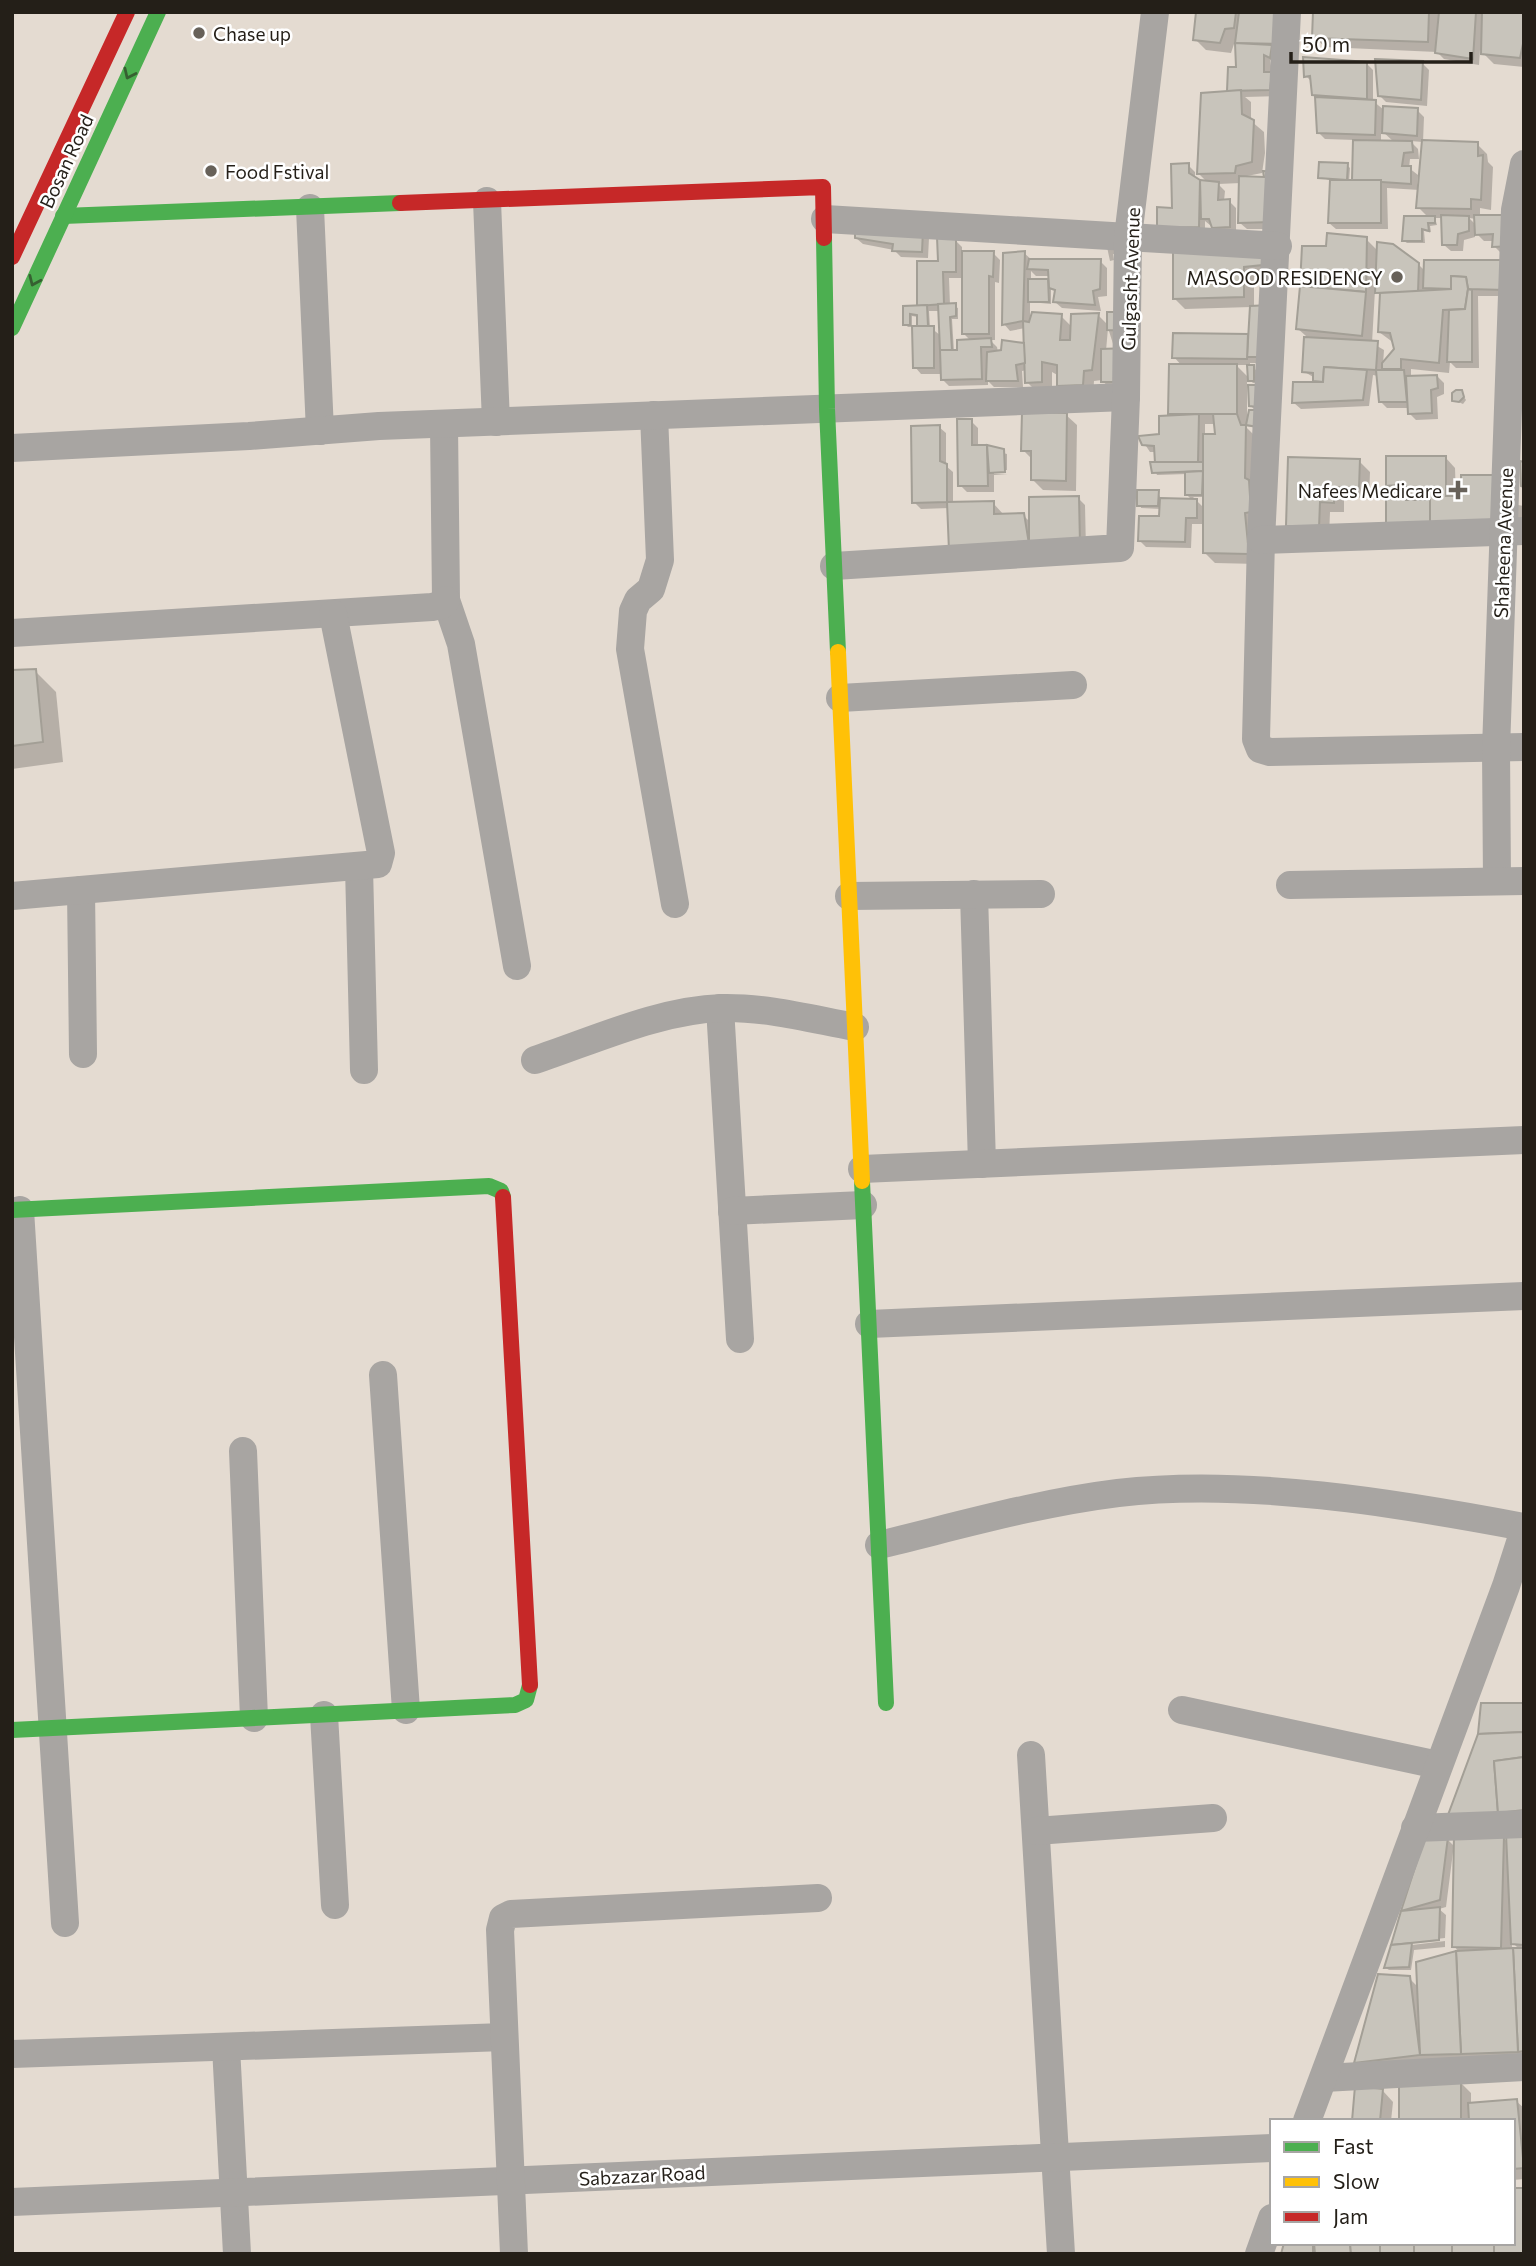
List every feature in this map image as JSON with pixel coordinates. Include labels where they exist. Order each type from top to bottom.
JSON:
[{"type":"street","name":"Bosan Road","points":[[12,257],[128,12]]},
{"type":"street","name":"Bosan Road","points":[[12,328],[158,12]]},
{"type":"street","name":"Gulgasht Avenue","points":[[834,566],[1119,548],[1126,397],[1129,237],[1155,12]]},
{"type":"street","points":[[1287,12],[1278,246],[1261,540],[1256,738],[1260,749],[1270,752],[1510,748]]},
{"type":"street","name":"Shaheena Avenue","points":[[1510,881],[1517,318],[1515,210],[1524,164]]},
{"type":"street","points":[[63,216],[816,187],[822,187],[825,192],[827,409],[886,1703]]},
{"type":"street","points":[[487,201],[496,422]]},
{"type":"street","points":[[310,208],[320,430]]},
{"type":"street","points":[[825,219],[1278,246]]},
{"type":"street","points":[[12,448],[320,430],[1126,397]]},
{"type":"street","points":[[654,415],[660,560],[652,589],[638,600],[633,611],[630,649],[675,904]]},
{"type":"street","points":[[444,425],[446,600],[461,644],[517,966]]},
{"type":"street","points":[[1261,540],[1514,531]]},
{"type":"street","points":[[12,633],[432,607],[441,606],[446,600]]},
{"type":"street","points":[[12,896],[378,864],[381,853],[333,614]]},
{"type":"street","points":[[840,698],[1073,685]]},
{"type":"street","points":[[359,867],[364,1070]]},
{"type":"street","points":[[1290,885],[1510,881]]},
{"type":"street","points":[[81,890],[83,1054]]},
{"type":"street","points":[[974,894],[982,1164]]},
{"type":"street","points":[[849,896],[1041,894]]},
{"type":"street","points":[[535,1060],[673,1014],[720,1008],[758,1009],[855,1027]]},
{"type":"street","points":[[720,1008],[740,1339]]},
{"type":"street","points":[[862,1169],[1524,1140]]},
{"type":"street","points":[[12,1730],[53,1728],[254,1718],[324,1714],[515,1705],[526,1700],[530,1690],[504,1200],[501,1191],[489,1186],[16,1210],[53,1728],[65,1923]]},
{"type":"street","points":[[732,1211],[863,1205]]},
{"type":"street","points":[[869,1324],[1524,1296]]},
{"type":"street","points":[[383,1375],[405,1710]]},
{"type":"street","points":[[243,1451],[254,1718]]},
{"type":"street","points":[[879,1545],[1038,1506],[1119,1493],[1200,1488],[1358,1500],[1524,1529],[1515,1586],[1438,1765],[1308,2119]]},
{"type":"street","points":[[1182,1710],[1438,1765]]},
{"type":"street","points":[[324,1714],[335,1905]]},
{"type":"street","points":[[1031,1755],[1061,2254]]},
{"type":"street","points":[[1036,1831],[1213,1818]]},
{"type":"street","points":[[1415,1828],[1524,1824]]},
{"type":"street","points":[[514,2254],[500,1930],[503,1918],[511,1914],[818,1898]]},
{"type":"street","points":[[12,2054],[505,2037]]},
{"type":"street","points":[[226,2048],[237,2254]]},
{"type":"street","points":[[1324,2078],[1524,2067]]},
{"type":"street","name":"Sabzazar Road","points":[[12,2202],[1270,2148]]},
{"type":"street","points":[[1259,2254],[1270,2224]]},
{"type":"building","points":[[1196,12],[1236,12],[1234,28],[1225,29],[1220,43],[1193,40]]},
{"type":"building","points":[[1239,12],[1285,12],[1286,44],[1235,43]]},
{"type":"building","points":[[1313,12],[1429,12],[1428,42],[1312,38]]},
{"type":"building","points":[[1439,12],[1476,12],[1473,59],[1435,53]]},
{"type":"building","points":[[1482,12],[1524,12],[1524,39],[1520,58],[1481,54]]},
{"type":"building","points":[[1235,43],[1272,45],[1270,58],[1264,55],[1264,72],[1272,72],[1270,90],[1227,91],[1228,67],[1236,67]]},
{"type":"building","points":[[1303,57],[1367,62],[1367,99],[1312,95],[1310,76],[1304,77]]},
{"type":"building","points":[[1375,59],[1423,61],[1421,100],[1378,96]]},
{"type":"building","points":[[1241,90],[1242,114],[1254,120],[1252,162],[1236,166],[1235,173],[1197,174],[1201,93]]},
{"type":"building","points":[[1315,97],[1376,100],[1375,135],[1317,133]]},
{"type":"building","points":[[1383,106],[1418,108],[1417,136],[1382,133]]},
{"type":"building","points":[[1353,140],[1412,141],[1413,152],[1404,153],[1402,166],[1411,166],[1411,184],[1352,180]]},
{"type":"building","points":[[1422,140],[1478,142],[1478,156],[1483,155],[1481,200],[1471,199],[1471,209],[1416,208]]},
{"type":"building","points":[[1319,162],[1348,163],[1347,180],[1318,178]]},
{"type":"building","points":[[1189,163],[1189,173],[1200,180],[1199,227],[1157,228],[1157,207],[1172,208],[1171,164]]},
{"type":"building","points":[[1263,171],[1281,172],[1274,222],[1238,223],[1239,176],[1264,177]]},
{"type":"building","points":[[1200,180],[1219,182],[1218,200],[1230,199],[1230,227],[1212,228],[1209,219],[1201,219]]},
{"type":"building","points":[[1330,180],[1381,180],[1381,223],[1328,223]]},
{"type":"building","points":[[1441,215],[1469,216],[1469,231],[1458,234],[1457,245],[1442,245]]},
{"type":"building","points":[[1474,215],[1515,215],[1514,246],[1492,247],[1493,234],[1475,235]]},
{"type":"building","points":[[1404,216],[1435,216],[1435,223],[1428,223],[1429,231],[1422,229],[1422,241],[1402,241]]},
{"type":"building","points":[[855,227],[923,230],[922,252],[892,251],[893,244],[855,238]]},
{"type":"building","points":[[1327,233],[1367,237],[1366,292],[1300,286],[1302,246],[1326,246]]},
{"type":"building","points":[[937,237],[956,238],[956,272],[943,272],[944,304],[917,306],[917,261],[938,261]]},
{"type":"building","name":"MASOOD RESIDENCY","points":[[1377,242],[1393,244],[1419,263],[1418,292],[1375,293]]},
{"type":"building","points":[[1173,246],[1262,250],[1263,265],[1244,267],[1244,297],[1173,299]]},
{"type":"building","points":[[962,251],[994,251],[993,277],[989,276],[989,334],[962,334]]},
{"type":"building","points":[[1025,251],[1023,321],[1002,325],[1003,253]]},
{"type":"building","points":[[1029,259],[1101,259],[1100,289],[1093,291],[1095,305],[1053,302],[1055,290],[1049,288],[1048,270],[1027,269]]},
{"type":"building","points":[[1424,260],[1506,260],[1506,290],[1468,289],[1466,277],[1451,276],[1451,289],[1423,288]]},
{"type":"building","points":[[1451,276],[1466,277],[1468,289],[1465,309],[1443,310],[1439,363],[1401,359],[1401,369],[1382,369],[1382,363],[1394,349],[1390,333],[1378,332],[1380,293],[1451,289]]},
{"type":"building","points":[[1028,279],[1048,279],[1049,302],[1028,302]]},
{"type":"building","points":[[1300,286],[1366,292],[1362,336],[1296,329]]},
{"type":"building","points":[[1468,289],[1472,290],[1472,362],[1447,362],[1449,310],[1465,309]]},
{"type":"building","points":[[956,303],[956,316],[950,317],[952,350],[940,350],[938,304]]},
{"type":"building","points":[[927,305],[928,326],[917,326],[917,315],[910,314],[910,325],[903,325],[903,306]]},
{"type":"building","points":[[1270,305],[1267,357],[1247,357],[1250,306]]},
{"type":"building","points":[[1032,312],[1062,314],[1060,340],[1070,340],[1071,314],[1099,313],[1092,370],[1084,371],[1083,385],[1057,386],[1057,365],[1042,362],[1042,382],[1025,383],[1023,321],[1029,322]]},
{"type":"building","points":[[1107,312],[1128,312],[1127,331],[1107,330]]},
{"type":"building","points":[[912,326],[934,326],[934,368],[913,368]]},
{"type":"building","points":[[1173,333],[1248,334],[1247,359],[1172,358]]},
{"type":"building","points":[[1304,337],[1378,341],[1376,370],[1324,367],[1323,382],[1313,381],[1313,373],[1302,372]]},
{"type":"building","points":[[991,338],[992,347],[981,347],[982,379],[941,380],[940,350],[957,350],[957,340]]},
{"type":"building","points":[[1002,340],[1024,343],[1025,363],[1016,365],[1018,381],[986,381],[987,352],[1001,350]]},
{"type":"building","points":[[1127,348],[1127,382],[1101,382],[1101,349]]},
{"type":"building","points":[[1169,364],[1237,364],[1237,414],[1168,414]]},
{"type":"building","points":[[1247,365],[1254,365],[1254,381],[1248,381]]},
{"type":"building","points":[[1324,367],[1367,370],[1363,400],[1292,403],[1293,382],[1323,382]]},
{"type":"building","points":[[1376,370],[1404,370],[1407,402],[1379,402]]},
{"type":"building","points":[[1437,375],[1438,388],[1431,390],[1432,413],[1408,414],[1406,376]]},
{"type":"building","points":[[1248,385],[1258,385],[1258,407],[1249,406]]},
{"type":"building","points":[[1462,390],[1464,397],[1459,402],[1452,401],[1452,393]]},
{"type":"building","points":[[1249,410],[1258,410],[1258,427],[1246,425]]},
{"type":"building","points":[[1022,412],[1067,413],[1066,481],[1031,480],[1031,451],[1021,451]]},
{"type":"building","points":[[1199,414],[1198,462],[1155,463],[1154,446],[1142,445],[1138,436],[1159,434],[1159,416]]},
{"type":"building","points":[[1213,414],[1237,414],[1241,425],[1246,425],[1245,478],[1249,480],[1251,512],[1245,513],[1249,554],[1203,553],[1203,434],[1215,434]]},
{"type":"building","points":[[957,419],[972,419],[972,445],[987,445],[988,486],[958,486]]},
{"type":"building","points":[[940,425],[940,461],[947,464],[947,502],[912,503],[911,426]]},
{"type":"building","points":[[987,445],[1004,449],[1005,472],[989,473]]},
{"type":"building","points":[[1386,456],[1446,456],[1446,496],[1461,496],[1461,475],[1500,475],[1504,532],[1430,529],[1430,500],[1406,500],[1406,485],[1386,486]]},
{"type":"building","points":[[1288,457],[1360,459],[1359,488],[1334,487],[1334,503],[1320,502],[1319,528],[1286,526]]},
{"type":"building","points":[[1520,461],[1524,462],[1524,487],[1521,486]]},
{"type":"building","points":[[1150,462],[1203,462],[1203,471],[1152,473]]},
{"type":"building","points":[[1203,471],[1202,495],[1185,495],[1185,472]]},
{"type":"building","points":[[1406,485],[1406,500],[1430,500],[1430,529],[1386,530],[1386,486]]},
{"type":"building","points":[[1137,490],[1159,490],[1158,506],[1137,506]]},
{"type":"building","points":[[1079,496],[1080,544],[1029,544],[1029,497]]},
{"type":"building","points":[[1160,498],[1197,499],[1197,518],[1186,518],[1185,542],[1138,541],[1139,516],[1159,516]]},
{"type":"building","points":[[994,501],[994,514],[1024,513],[1029,544],[949,551],[947,502]]},
{"type":"building","points":[[36,669],[43,742],[12,746],[12,670]]},
{"type":"building","points":[[1481,1703],[1524,1703],[1524,1732],[1478,1734]]},
{"type":"building","points":[[1524,1732],[1524,1757],[1494,1761],[1498,1813],[1448,1815],[1478,1734]]},
{"type":"building","points":[[1524,1757],[1524,1810],[1498,1813],[1494,1761]]},
{"type":"building","points":[[1524,1833],[1524,1945],[1511,1944],[1506,1834]]},
{"type":"building","points":[[1454,1835],[1504,1836],[1501,1948],[1452,1947]]},
{"type":"building","points":[[1425,1836],[1448,1837],[1440,1900],[1401,1911]]},
{"type":"building","points":[[1440,1907],[1439,1940],[1391,1945],[1401,1911]]},
{"type":"building","points":[[1412,1943],[1409,1967],[1384,1968],[1391,1945]]},
{"type":"building","points":[[1513,1948],[1524,1948],[1524,2051],[1518,2052]]},
{"type":"building","points":[[1513,1948],[1518,2052],[1461,2054],[1456,1951]]},
{"type":"building","points":[[1456,1951],[1461,2054],[1420,2055],[1416,1962]]},
{"type":"building","points":[[1378,1974],[1410,1976],[1420,2055],[1354,2063]]},
{"type":"building","points":[[1399,2080],[1461,2081],[1461,2119],[1399,2119]]},
{"type":"building","points":[[1355,2086],[1383,2089],[1380,2119],[1352,2119]]},
{"type":"building","points":[[1517,2099],[1524,2168],[1515,2169],[1515,2119],[1469,2119],[1468,2103]]},
{"type":"building","points":[[1515,2188],[1524,2188],[1524,2254],[1494,2254],[1494,2245],[1515,2245]]},
{"type":"building","points":[[1283,2245],[1313,2245],[1313,2254],[1281,2254]]},
{"type":"building","points":[[1314,2245],[1350,2245],[1351,2254],[1315,2254]]},
{"type":"building","points":[[1350,2245],[1380,2245],[1380,2254],[1351,2254]]},
{"type":"building","points":[[1380,2245],[1414,2245],[1414,2254],[1380,2254]]},
{"type":"building","points":[[1414,2245],[1452,2245],[1452,2254],[1414,2254]]},
{"type":"building","points":[[1452,2245],[1494,2245],[1494,2254],[1452,2254]]},
{"type":"traffic: fast","points":[[12,328],[158,12]]},
{"type":"traffic: fast","points":[[63,216],[400,203]]},
{"type":"traffic: fast","points":[[824,238],[827,409],[838,652]]},
{"type":"traffic: fast","points":[[862,1181],[886,1703]]},
{"type":"traffic: fast","points":[[12,1210],[489,1186],[501,1191],[503,1197]]},
{"type":"traffic: fast","points":[[12,1730],[515,1705],[526,1700],[530,1685]]},
{"type":"traffic: slow","points":[[838,652],[862,1181]]},
{"type":"traffic: jam","points":[[12,257],[127,12]]},
{"type":"traffic: jam","points":[[400,203],[823,187],[824,238]]},
{"type":"traffic: jam","points":[[503,1197],[530,1685]]},
{"type":"place","name":"Chase up","points":[[199,33]]},
{"type":"place","name":"Food Fstival","points":[[211,171]]},
{"type":"place","name":"MASOOD RESIDENCY","points":[[1397,277]]},
{"type":"place","name":"Nafees Medicare","points":[[1458,490]]}]
